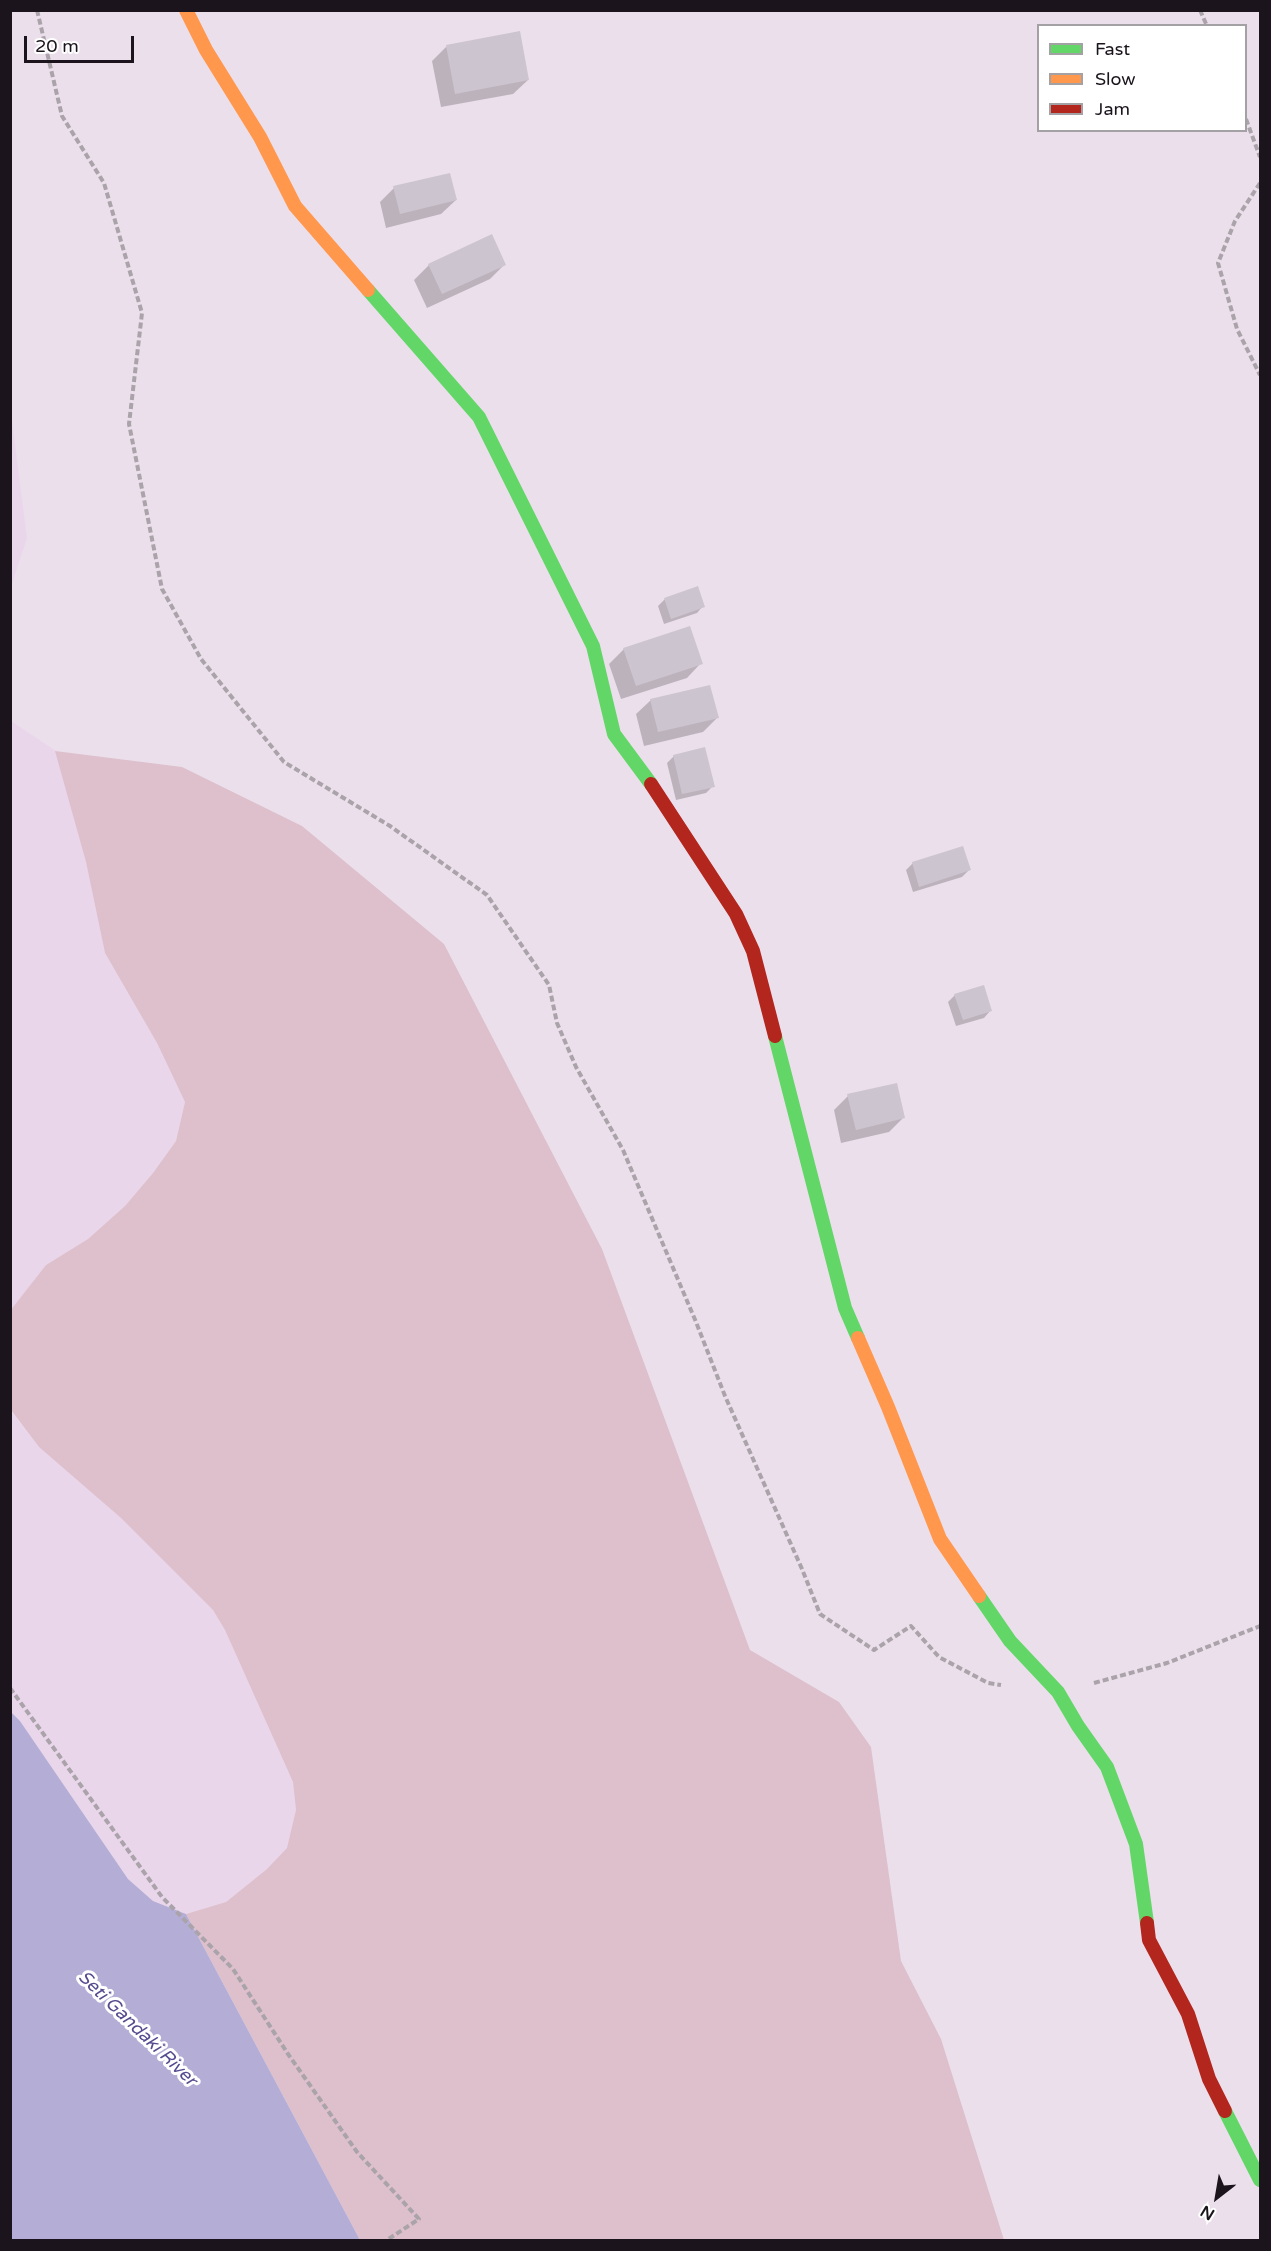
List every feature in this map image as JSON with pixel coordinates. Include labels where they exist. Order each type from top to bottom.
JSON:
[{"type":"street","points":[[186,10],[206,50],[260,136],[296,206],[479,417],[593,646],[614,734],[668,808],[730,904],[753,951],[845,1308],[888,1407],[940,1539],[1010,1641],[1058,1692],[1078,1726],[1107,1767],[1136,1844],[1149,1941],[1188,2014],[1209,2079],[1260,2180]]},
{"type":"path","points":[[37,10],[62,116],[104,183],[142,313],[129,424],[162,589],[201,659],[284,762],[390,826],[487,895],[549,985],[557,1023],[576,1067],[623,1150],[696,1322],[724,1396],[820,1614],[874,1650],[911,1626],[939,1658],[988,1683],[1012,1686]]},
{"type":"path","points":[[1200,10],[1206,24]]},
{"type":"path","points":[[1247,124],[1260,156]]},
{"type":"path","points":[[1260,183],[1235,221],[1218,263],[1237,328],[1260,375]]},
{"type":"path","points":[[1058,1692],[1167,1663],[1260,1626]]},
{"type":"path","points":[[10,1688],[162,1897],[233,1969],[288,2054],[357,2152],[419,2219],[387,2241]]},
{"type":"shaded area","points":[[10,405],[27,538],[11,587],[10,587]]},
{"type":"shaded area","points":[[11,721],[56,751],[86,862],[105,953],[157,1043],[185,1102],[176,1141],[153,1173],[125,1206],[88,1239],[46,1265],[11,1311]]},
{"type":"shaded area","points":[[55,751],[182,767],[302,826],[444,944],[602,1249],[750,1650],[839,1702],[871,1747],[901,1961],[941,2039],[1004,2240],[360,2240],[186,1914],[226,1902],[267,1869],[287,1848],[296,1810],[293,1782],[225,1630],[213,1610],[121,1518],[39,1447],[11,1410],[10,1311],[46,1265],[88,1239],[125,1206],[153,1173],[176,1141],[185,1102],[157,1043],[105,953],[86,862]]},
{"type":"shaded area","points":[[10,1410],[39,1447],[121,1518],[213,1610],[225,1630],[293,1782],[296,1810],[288,1848],[267,1869],[226,1902],[186,1914],[153,1901],[128,1879],[20,1721],[11,1712]]},
{"type":"water","name":"Seti Gandaki River","points":[[11,1712],[20,1721],[128,1879],[153,1901],[186,1914],[360,2240],[11,2240]]},
{"type":"building","points":[[520,31],[529,80],[455,94],[446,45]]},
{"type":"building","points":[[450,173],[457,200],[400,214],[393,186]]},
{"type":"building","points":[[492,234],[506,265],[442,294],[428,264]]},
{"type":"building","points":[[698,586],[705,607],[671,619],[664,598]]},
{"type":"building","points":[[690,626],[703,664],[636,686],[623,648]]},
{"type":"building","points":[[710,685],[719,718],[658,732],[650,699]]},
{"type":"building","points":[[705,747],[715,787],[682,794],[673,755]]},
{"type":"building","points":[[963,846],[971,870],[919,887],[912,862]]},
{"type":"building","points":[[984,985],[992,1011],[963,1020],[954,994]]},
{"type":"building","points":[[897,1083],[905,1118],[856,1130],[847,1094]]},
{"type":"traffic: fast","points":[[368,290],[479,417],[593,646],[614,734],[651,784]]},
{"type":"traffic: fast","points":[[775,1036],[845,1308],[858,1338]]},
{"type":"traffic: fast","points":[[979,1596],[1010,1641],[1058,1692],[1078,1726],[1107,1767],[1136,1844],[1147,1923]]},
{"type":"traffic: fast","points":[[1225,2111],[1260,2180]]},
{"type":"traffic: slow","points":[[186,10],[206,50],[260,137],[295,206],[368,290]]},
{"type":"traffic: slow","points":[[858,1338],[940,1539],[979,1596]]},
{"type":"traffic: jam","points":[[651,784],[736,914],[753,951],[775,1036]]},
{"type":"traffic: jam","points":[[1147,1923],[1149,1940],[1188,2014],[1209,2079],[1225,2111]]}]
